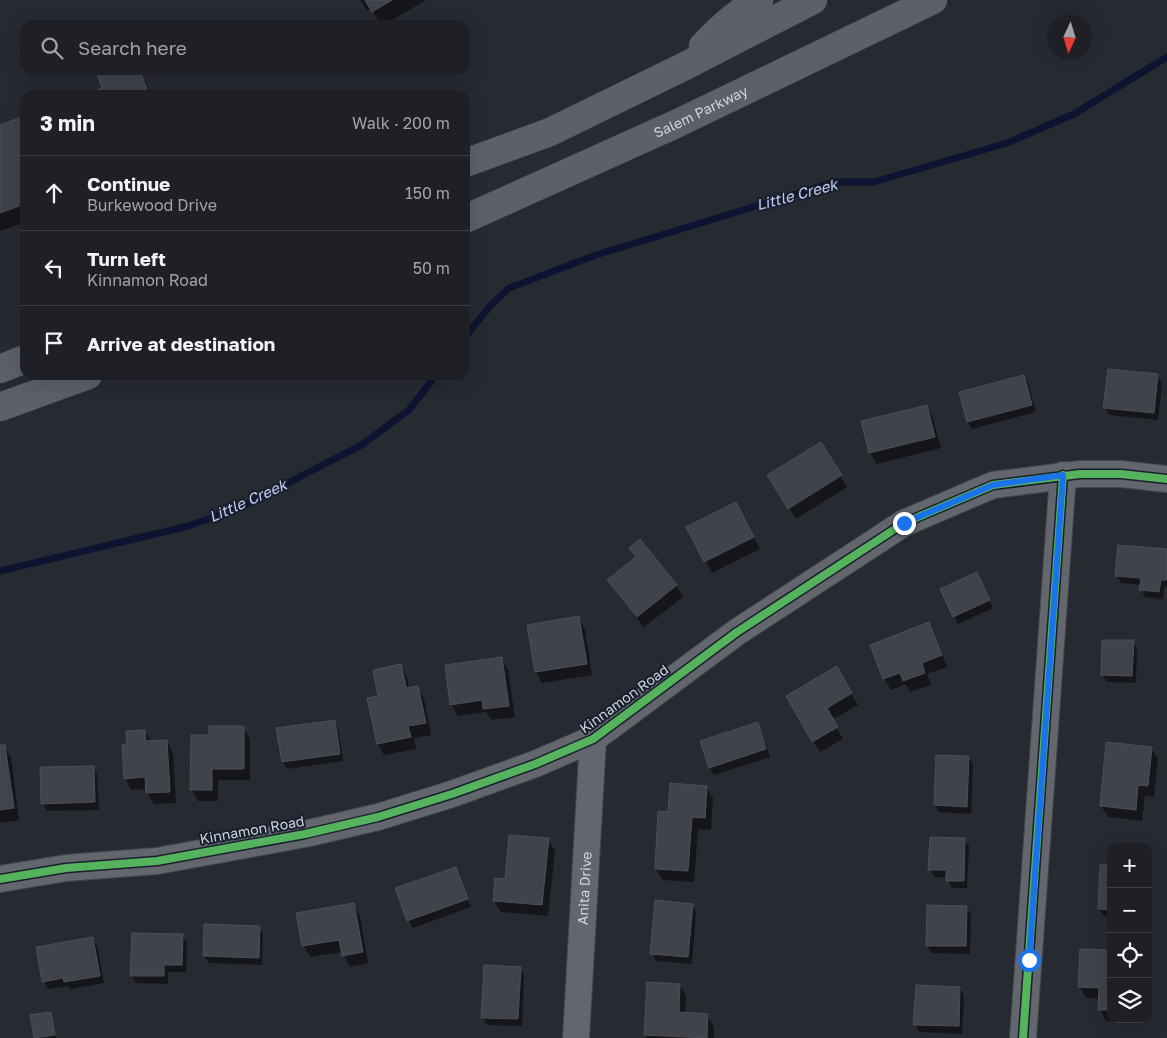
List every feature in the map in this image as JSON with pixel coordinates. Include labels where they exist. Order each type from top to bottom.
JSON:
[{"type":"highway","points":[[683,67],[715,33],[747,7],[759,0]]},
{"type":"highway","points":[[470,161],[550,132],[683,67],[813,0]]},
{"type":"highway","name":"Salem Parkway","points":[[470,217],[678,123],[933,0]]},
{"type":"highway","points":[[0,369],[20,361]]},
{"type":"highway","points":[[0,407],[74,380]]},
{"type":"street","name":"Kinnamon Road","points":[[0,879],[66,868],[157,861],[305,834],[378,817],[452,794],[535,764],[594,739],[737,632],[904,523],[993,485],[1063,475],[1121,474],[1167,479]]},
{"type":"street","points":[[1023,1038],[1063,475]]},
{"type":"street","name":"Anita Drive","points":[[576,1038],[594,739]]},
{"type":"building","points":[[365,0],[392,0],[372,12]]},
{"type":"building","points":[[97,75],[142,75],[147,90],[97,90],[102,88]]},
{"type":"building","points":[[20,118],[20,206],[0,213],[0,125]]},
{"type":"building","points":[[1108,369],[1158,374],[1154,413],[1103,408]]},
{"type":"building","points":[[1024,375],[1032,405],[967,422],[959,392]]},
{"type":"building","points":[[927,405],[935,437],[869,453],[861,421]]},
{"type":"building","points":[[821,442],[842,475],[788,509],[767,475]]},
{"type":"building","points":[[736,502],[754,537],[704,562],[686,527]]},
{"type":"building","points":[[640,539],[677,585],[637,617],[607,580],[636,557],[629,548]]},
{"type":"building","points":[[1118,545],[1167,549],[1167,580],[1161,580],[1159,592],[1139,590],[1141,578],[1115,576]]},
{"type":"building","points":[[977,572],[990,600],[953,617],[940,589]]},
{"type":"building","points":[[579,616],[587,664],[535,672],[527,625]]},
{"type":"building","points":[[929,622],[942,655],[922,663],[925,673],[903,681],[900,673],[883,679],[870,645]]},
{"type":"building","points":[[1102,640],[1134,640],[1132,676],[1101,675]]},
{"type":"building","points":[[502,657],[509,706],[483,709],[482,700],[450,705],[445,665]]},
{"type":"building","points":[[401,664],[406,688],[418,686],[426,723],[408,726],[411,737],[377,744],[367,698],[378,696],[373,670]]},
{"type":"building","points":[[837,666],[852,693],[827,708],[838,727],[812,742],[786,696]]},
{"type":"building","points":[[335,720],[340,754],[282,762],[276,728]]},
{"type":"building","points":[[758,722],[766,749],[709,768],[700,741]]},
{"type":"building","points":[[209,726],[244,726],[244,769],[212,769],[212,790],[190,790],[191,735],[209,735]]},
{"type":"building","points":[[145,730],[146,741],[167,740],[170,792],[146,793],[145,777],[124,779],[122,745],[127,744],[126,731]]},
{"type":"building","points":[[1106,742],[1152,747],[1148,786],[1138,785],[1136,810],[1100,806]]},
{"type":"building","points":[[0,745],[5,745],[14,808],[0,810]]},
{"type":"building","points":[[936,755],[969,756],[967,807],[934,805]]},
{"type":"building","points":[[94,766],[95,802],[41,804],[40,767]]},
{"type":"building","points":[[670,783],[707,786],[705,818],[692,817],[688,871],[655,869],[658,811],[668,812]]},
{"type":"building","points":[[509,835],[549,838],[542,905],[493,901],[495,878],[505,879]]},
{"type":"building","points":[[930,837],[965,838],[964,881],[946,881],[946,870],[928,870]]},
{"type":"building","points":[[1100,865],[1107,865],[1107,910],[1098,909]]},
{"type":"building","points":[[456,867],[468,899],[407,921],[395,888]]},
{"type":"building","points":[[655,900],[693,904],[688,957],[650,954]]},
{"type":"building","points":[[354,903],[363,952],[342,956],[339,940],[302,946],[296,913]]},
{"type":"building","points":[[927,905],[967,906],[966,946],[926,946]]},
{"type":"building","points":[[204,924],[260,926],[259,958],[203,956]]},
{"type":"building","points":[[132,933],[183,934],[182,965],[164,965],[164,976],[130,976]]},
{"type":"building","points":[[93,937],[100,976],[64,982],[63,978],[42,982],[36,947]]},
{"type":"building","points":[[1080,949],[1107,950],[1107,1010],[1098,1010],[1099,988],[1078,987]]},
{"type":"building","points":[[484,965],[521,967],[518,1019],[481,1018]]},
{"type":"building","points":[[647,982],[680,984],[679,1012],[708,1014],[707,1038],[644,1035]]},
{"type":"building","points":[[916,985],[960,987],[959,1026],[913,1025]]},
{"type":"building","points":[[51,1012],[55,1035],[34,1038],[30,1015]]},
{"type":"waterway","name":"Little Creek","points":[[470,331],[490,306],[509,288],[596,255],[835,182],[874,182],[1007,143],[1074,114],[1167,57]]},
{"type":"waterway","name":"Little Creek","points":[[0,571],[188,526],[237,509],[360,446],[409,410],[432,380]]},
{"type":"cycle path","points":[[0,879],[66,868],[157,861],[305,834],[378,817],[452,794],[535,764],[593,739],[737,632],[904,523],[993,485],[1080,474],[1121,474],[1167,479]]},
{"type":"cycle path","points":[[1023,1038],[1063,475]]},
{"type":"route","points":[[904,523],[993,485],[1063,475],[1029,960]]}]
